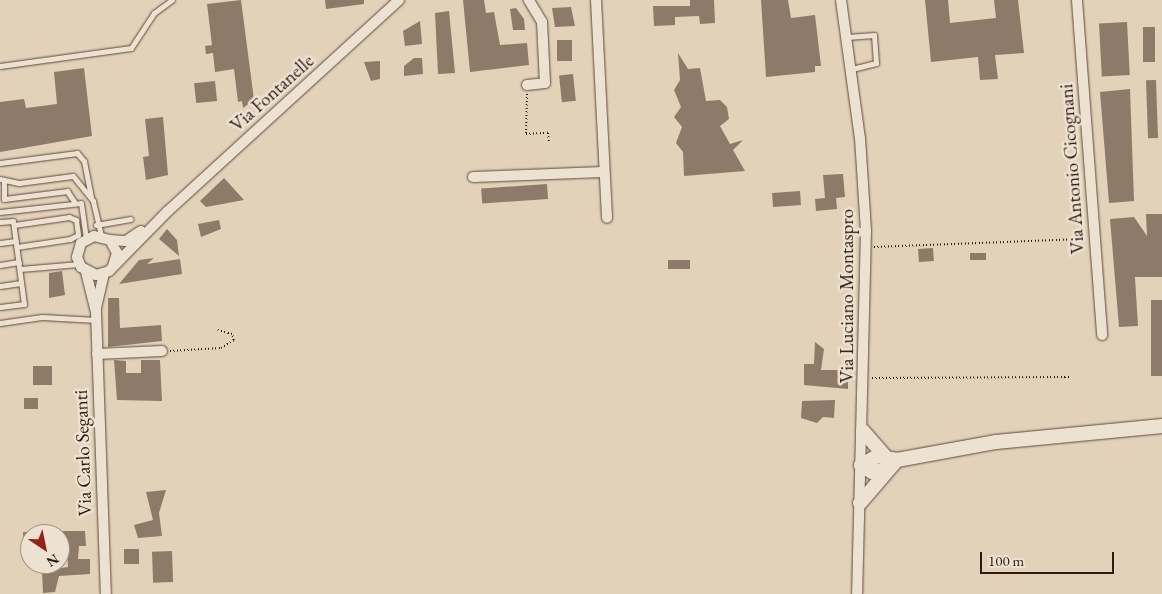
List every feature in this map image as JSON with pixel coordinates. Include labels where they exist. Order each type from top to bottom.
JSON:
[{"type":"street","name":"Via Fontanelle","points":[[114,266],[168,211],[399,0]]},
{"type":"street","points":[[527,84],[545,83],[542,22],[529,0]]},
{"type":"street","points":[[596,0],[606,218]]},
{"type":"street","name":"Via Luciano Montaspro","points":[[841,0],[852,69],[866,248],[863,431],[857,594]]},
{"type":"street","name":"Via Antonio Cicognani","points":[[1078,0],[1102,335]]},
{"type":"street","points":[[473,177],[604,172]]},
{"type":"street","name":"Via Fontanelle","points":[[106,238],[130,239],[168,211]]},
{"type":"street","points":[[106,238],[117,253],[114,266],[104,274],[82,268],[78,250],[86,239],[106,238]]},
{"type":"street","name":"Via Carlo Seganti","points":[[82,268],[96,316]]},
{"type":"street","name":"Via Carlo Seganti","points":[[104,274],[96,316],[106,594]]},
{"type":"street","points":[[97,354],[162,351]]},
{"type":"street","points":[[861,465],[872,472],[890,462],[996,442],[1162,426]]},
{"type":"street","points":[[863,431],[890,462]]},
{"type":"street","points":[[860,503],[890,462]]},
{"type":"lane","points":[[0,66],[131,48],[154,13],[172,0]]},
{"type":"lane","points":[[847,37],[874,35],[876,63],[852,69]]},
{"type":"lane","points":[[0,163],[77,153],[84,161],[96,225],[106,238]]},
{"type":"lane","points":[[75,203],[66,191],[4,199],[2,180],[73,176],[93,201]]},
{"type":"lane","points":[[0,212],[75,203],[81,204],[86,239]]},
{"type":"lane","points":[[0,243],[17,244],[70,239],[78,235],[76,220],[69,217],[14,225]]},
{"type":"lane","points":[[96,225],[130,219]]},
{"type":"lane","points":[[0,222],[13,221],[24,304],[0,307]]},
{"type":"lane","points":[[0,265],[19,262]]},
{"type":"lane","points":[[20,269],[82,268]]},
{"type":"lane","points":[[0,286],[21,284]]},
{"type":"lane","points":[[0,323],[42,318],[96,316]]},
{"type":"path","points":[[527,84],[526,134],[548,133],[549,144]]},
{"type":"path","points":[[866,248],[1082,239]]},
{"type":"path","points":[[162,351],[221,348],[234,340],[232,334],[218,330]]},
{"type":"path","points":[[864,378],[1070,377]]},
{"type":"building","points":[[241,0],[254,100],[243,108],[242,101],[238,102],[234,69],[215,72],[213,53],[206,54],[205,46],[212,45],[207,4]]},
{"type":"building","points":[[325,0],[364,0],[364,4],[326,9]]},
{"type":"building","points":[[463,0],[484,0],[486,13],[494,12],[500,45],[527,43],[529,65],[470,72]]},
{"type":"building","points":[[690,0],[714,0],[715,23],[700,24],[699,16],[675,17],[675,25],[654,26],[653,6],[690,6]]},
{"type":"building","points":[[761,0],[788,0],[791,18],[815,15],[821,66],[815,66],[815,72],[766,77]]},
{"type":"building","points":[[925,0],[948,0],[950,23],[996,18],[994,0],[1018,0],[1024,53],[995,55],[998,79],[980,80],[978,57],[931,62]]},
{"type":"building","points":[[571,7],[575,26],[555,27],[552,8]]},
{"type":"building","points":[[516,8],[524,19],[525,30],[513,30],[510,9]]},
{"type":"building","points":[[449,11],[455,73],[438,74],[435,13]]},
{"type":"building","points":[[420,21],[422,44],[405,46],[403,31]]},
{"type":"building","points":[[1127,22],[1130,75],[1102,76],[1099,23]]},
{"type":"building","points":[[1143,27],[1155,27],[1155,62],[1143,62]]},
{"type":"building","points":[[557,40],[572,40],[572,61],[557,61]]},
{"type":"building","points":[[678,53],[688,69],[700,68],[706,101],[720,100],[727,107],[729,119],[720,126],[730,144],[743,140],[733,150],[745,171],[684,176],[683,152],[676,143],[682,127],[674,117],[681,107],[674,90],[680,80]]},
{"type":"building","points":[[414,58],[422,58],[423,74],[404,76],[404,66]]},
{"type":"building","points":[[380,61],[380,79],[371,81],[364,62]]},
{"type":"building","points":[[84,68],[92,136],[0,152],[0,102],[24,99],[26,108],[57,104],[54,72]]},
{"type":"building","points":[[573,74],[576,101],[562,102],[559,75]]},
{"type":"building","points":[[1146,80],[1156,80],[1158,138],[1148,138]]},
{"type":"building","points":[[215,81],[217,101],[196,103],[194,83]]},
{"type":"building","points":[[1130,89],[1134,201],[1109,203],[1100,92]]},
{"type":"building","points":[[163,117],[168,175],[146,180],[143,157],[149,156],[145,119]]},
{"type":"building","points":[[843,174],[845,197],[836,198],[837,209],[816,211],[815,199],[825,198],[823,175]]},
{"type":"building","points":[[224,178],[244,200],[206,207],[200,201]]},
{"type":"building","points":[[547,184],[548,199],[482,204],[481,189]]},
{"type":"building","points":[[800,191],[801,205],[773,207],[772,193]]},
{"type":"building","points":[[1146,214],[1162,214],[1162,277],[1135,277],[1138,326],[1119,327],[1110,219],[1134,217],[1147,236]]},
{"type":"building","points":[[219,220],[221,229],[201,237],[198,224]]},
{"type":"building","points":[[167,229],[177,240],[179,256],[159,239]]},
{"type":"building","points":[[933,248],[934,261],[919,262],[918,249]]},
{"type":"building","points":[[970,253],[986,253],[986,260],[970,260]]},
{"type":"building","points":[[154,258],[147,264],[180,259],[182,274],[119,284],[139,260]]},
{"type":"building","points":[[668,260],[690,260],[690,269],[668,269]]},
{"type":"building","points":[[62,271],[65,295],[49,298],[49,273]]},
{"type":"building","points":[[108,298],[119,298],[120,328],[161,325],[162,341],[108,347]]},
{"type":"building","points":[[1151,300],[1162,300],[1162,376],[1151,376]]},
{"type":"building","points":[[815,342],[824,349],[821,370],[848,370],[848,389],[804,385],[804,364],[814,364]]},
{"type":"building","points":[[114,360],[126,361],[126,373],[141,373],[141,360],[160,360],[162,401],[117,400]]},
{"type":"building","points":[[33,366],[52,366],[52,385],[33,385]]},
{"type":"building","points":[[24,398],[38,398],[38,409],[24,409]]},
{"type":"building","points":[[835,400],[834,418],[823,417],[817,423],[801,418],[802,401]]},
{"type":"building","points":[[166,490],[159,513],[162,536],[138,538],[134,525],[153,520],[146,492]]},
{"type":"building","points":[[70,531],[85,531],[86,546],[79,546],[78,559],[90,559],[90,574],[59,576],[55,592],[43,593],[42,574],[70,574]]},
{"type":"building","points":[[124,549],[139,549],[139,564],[124,564]]},
{"type":"building","points":[[172,551],[173,582],[153,583],[152,552]]}]
